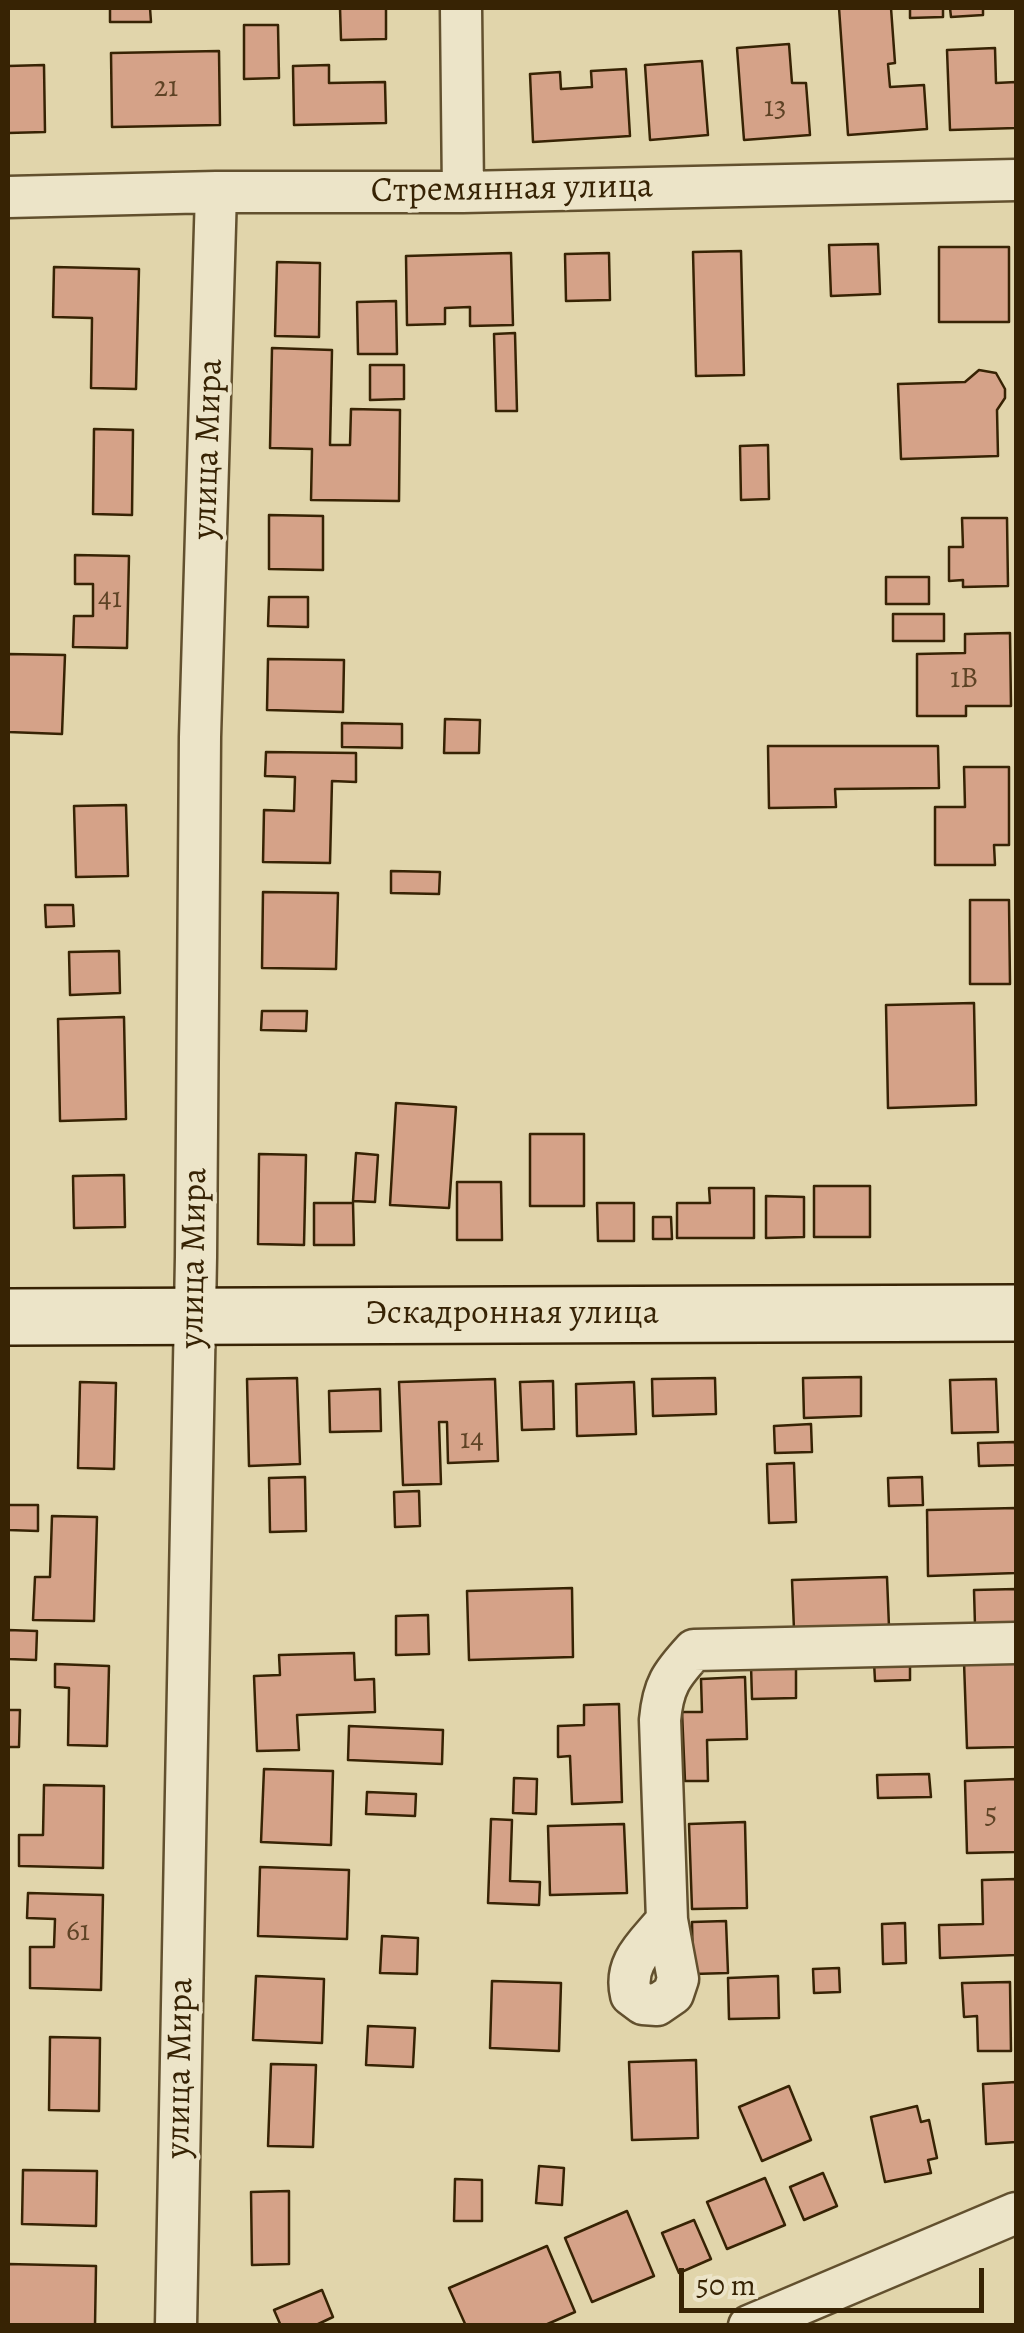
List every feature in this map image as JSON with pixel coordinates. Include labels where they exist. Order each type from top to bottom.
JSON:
[{"type":"street","points":[[461,8],[462,192]]},
{"type":"street","name":"Стремянная улица","points":[[8,198],[1016,180]]},
{"type":"street","name":"улица Мира","points":[[176,2326],[200,737],[216,192]]},
{"type":"street","name":"Эскадронная улица","points":[[8,1317],[1016,1312]]},
{"type":"street","points":[[667,1920],[662,1693],[694,1650],[1016,1642]]},
{"type":"street","points":[[749,2326],[1016,2213]]},
{"type":"building","points":[[110,8],[150,8],[151,22],[110,22]]},
{"type":"building","points":[[340,8],[386,8],[386,39],[341,40]]},
{"type":"building","points":[[839,8],[891,8],[895,63],[888,64],[890,87],[924,85],[927,129],[848,135]]},
{"type":"building","points":[[910,8],[943,8],[943,17],[910,18]]},
{"type":"building","points":[[950,8],[983,8],[983,15],[951,17]]},
{"type":"building","points":[[244,25],[278,25],[279,78],[244,79]]},
{"type":"building","points":[[789,44],[792,83],[806,83],[810,135],[744,140],[737,48]]},
{"type":"building","points":[[995,48],[996,83],[1016,82],[1016,128],[950,130],[947,50]]},
{"type":"building","points":[[219,51],[220,125],[112,127],[111,53]]},
{"type":"building","points":[[702,61],[708,135],[650,140],[645,65]]},
{"type":"building","points":[[44,65],[45,132],[8,133],[8,66]]},
{"type":"building","points":[[329,65],[329,83],[385,82],[386,123],[294,125],[293,66]]},
{"type":"building","points":[[626,69],[630,136],[533,142],[530,74],[560,72],[561,89],[592,87],[591,71]]},
{"type":"building","points":[[878,244],[880,294],[831,296],[829,245]]},
{"type":"building","points":[[939,247],[1009,247],[1009,322],[939,322]]},
{"type":"building","points":[[741,251],[744,375],[696,376],[693,252]]},
{"type":"building","points":[[511,253],[513,325],[470,326],[470,307],[445,308],[445,324],[407,325],[406,256]]},
{"type":"building","points":[[609,253],[610,300],[566,301],[565,254]]},
{"type":"building","points":[[277,262],[320,263],[319,337],[275,336]]},
{"type":"building","points":[[54,267],[139,269],[136,389],[91,388],[92,318],[53,317]]},
{"type":"building","points":[[396,301],[397,354],[358,354],[357,302]]},
{"type":"building","points":[[515,333],[517,411],[496,411],[494,334]]},
{"type":"building","points":[[272,348],[332,350],[330,445],[350,445],[351,409],[400,410],[399,501],[311,500],[312,449],[270,448]]},
{"type":"building","points":[[370,365],[404,365],[404,399],[370,400]]},
{"type":"building","points":[[979,370],[996,373],[1005,389],[1005,398],[997,410],[998,456],[901,459],[898,384],[965,382]]},
{"type":"building","points":[[94,429],[133,430],[132,515],[93,514]]},
{"type":"building","points":[[768,445],[769,499],[741,500],[740,446]]},
{"type":"building","points":[[269,515],[323,516],[323,570],[269,569]]},
{"type":"building","points":[[962,518],[1007,518],[1008,586],[963,587],[963,580],[949,581],[949,547],[963,547]]},
{"type":"building","points":[[75,555],[129,556],[127,648],[73,647],[74,616],[93,616],[93,584],[75,584]]},
{"type":"building","points":[[886,577],[929,577],[929,604],[886,604]]},
{"type":"building","points":[[269,597],[308,597],[308,627],[268,626]]},
{"type":"building","points":[[893,614],[944,614],[944,641],[893,641]]},
{"type":"building","points":[[1010,633],[1011,706],[966,706],[966,716],[917,716],[917,654],[965,653],[965,634]]},
{"type":"building","points":[[8,654],[65,655],[62,734],[8,732]]},
{"type":"building","points":[[268,659],[344,660],[343,712],[267,710]]},
{"type":"building","points":[[445,719],[480,720],[479,753],[444,753]]},
{"type":"building","points":[[342,723],[402,724],[402,748],[342,747]]},
{"type":"building","points":[[768,746],[938,746],[939,788],[835,789],[836,807],[769,808]]},
{"type":"building","points":[[266,752],[356,753],[356,782],[332,781],[330,863],[263,862],[264,810],[294,811],[295,777],[265,776]]},
{"type":"building","points":[[964,767],[1009,767],[1009,845],[994,845],[995,865],[935,865],[935,807],[965,807]]},
{"type":"building","points":[[126,805],[128,876],[76,877],[74,806]]},
{"type":"building","points":[[391,871],[440,872],[439,894],[391,893]]},
{"type":"building","points":[[263,892],[338,893],[336,969],[262,968]]},
{"type":"building","points":[[970,900],[1009,900],[1010,984],[970,984]]},
{"type":"building","points":[[45,905],[73,905],[74,926],[46,927]]},
{"type":"building","points":[[119,951],[120,993],[70,995],[69,952]]},
{"type":"building","points":[[974,1003],[976,1105],[888,1108],[886,1005]]},
{"type":"building","points":[[262,1011],[307,1011],[306,1031],[261,1030]]},
{"type":"building","points":[[124,1017],[126,1119],[60,1121],[58,1019]]},
{"type":"building","points":[[396,1103],[456,1107],[449,1208],[390,1205]]},
{"type":"building","points":[[530,1134],[584,1134],[584,1206],[530,1206]]},
{"type":"building","points":[[356,1153],[378,1155],[375,1202],[353,1201]]},
{"type":"building","points":[[259,1154],[306,1155],[304,1245],[258,1244]]},
{"type":"building","points":[[124,1175],[125,1227],[74,1228],[73,1176]]},
{"type":"building","points":[[457,1182],[501,1182],[502,1240],[457,1240]]},
{"type":"building","points":[[814,1186],[870,1186],[870,1237],[814,1237]]},
{"type":"building","points":[[709,1188],[754,1188],[754,1238],[677,1238],[677,1203],[710,1203]]},
{"type":"building","points":[[766,1196],[804,1197],[804,1237],[766,1238]]},
{"type":"building","points":[[314,1203],[353,1203],[354,1245],[314,1245]]},
{"type":"building","points":[[597,1203],[634,1203],[634,1241],[598,1241]]},
{"type":"building","points":[[653,1217],[671,1217],[672,1239],[653,1239]]},
{"type":"building","points":[[861,1377],[861,1416],[804,1418],[803,1378]]},
{"type":"building","points":[[297,1378],[300,1464],[249,1466],[247,1379]]},
{"type":"building","points":[[715,1378],[716,1414],[653,1416],[652,1379]]},
{"type":"building","points":[[495,1379],[498,1461],[448,1463],[447,1422],[439,1422],[441,1484],[403,1485],[399,1382]]},
{"type":"building","points":[[996,1379],[998,1432],[952,1433],[950,1380]]},
{"type":"building","points":[[553,1381],[554,1429],[522,1430],[520,1382]]},
{"type":"building","points":[[80,1382],[116,1383],[114,1469],[78,1468]]},
{"type":"building","points":[[634,1382],[636,1434],[577,1436],[576,1384]]},
{"type":"building","points":[[380,1389],[381,1431],[330,1432],[329,1391]]},
{"type":"building","points":[[811,1424],[812,1452],[775,1453],[774,1426]]},
{"type":"building","points":[[1015,1442],[1016,1465],[979,1466],[978,1443]]},
{"type":"building","points":[[794,1463],[796,1522],[769,1523],[767,1464]]},
{"type":"building","points":[[305,1477],[306,1531],[270,1532],[269,1478]]},
{"type":"building","points":[[922,1477],[923,1505],[889,1506],[888,1478]]},
{"type":"building","points":[[419,1491],[420,1526],[395,1527],[394,1492]]},
{"type":"building","points":[[8,1505],[38,1505],[38,1531],[8,1530]]},
{"type":"building","points":[[1016,1508],[1016,1573],[928,1576],[927,1510]]},
{"type":"building","points":[[52,1516],[97,1517],[94,1621],[33,1620],[35,1577],[50,1577]]},
{"type":"building","points":[[887,1577],[889,1627],[794,1630],[792,1580]]},
{"type":"building","points":[[572,1588],[573,1657],[469,1660],[467,1591]]},
{"type":"building","points":[[1016,1589],[1016,1625],[975,1626],[974,1590]]},
{"type":"building","points":[[428,1615],[429,1654],[396,1655],[396,1616]]},
{"type":"building","points":[[8,1630],[37,1631],[36,1660],[8,1659]]},
{"type":"building","points":[[354,1653],[355,1680],[374,1679],[375,1712],[297,1715],[299,1750],[257,1751],[254,1676],[280,1675],[279,1655]]},
{"type":"building","points":[[910,1660],[910,1680],[875,1681],[874,1662]]},
{"type":"building","points":[[1016,1660],[1016,1747],[967,1748],[964,1662]]},
{"type":"building","points":[[55,1664],[109,1666],[107,1746],[68,1745],[69,1688],[55,1687]]},
{"type":"building","points":[[796,1664],[796,1698],[752,1699],[751,1665]]},
{"type":"building","points":[[745,1677],[747,1739],[707,1740],[708,1781],[685,1781],[682,1712],[702,1712],[701,1679]]},
{"type":"building","points":[[619,1704],[622,1802],[572,1804],[570,1756],[558,1757],[558,1726],[584,1725],[584,1705]]},
{"type":"building","points":[[8,1710],[20,1710],[19,1747],[8,1747]]},
{"type":"building","points":[[349,1726],[443,1730],[442,1764],[348,1760]]},
{"type":"building","points":[[264,1769],[333,1771],[331,1845],[261,1842]]},
{"type":"building","points":[[929,1774],[931,1797],[878,1798],[877,1775]]},
{"type":"building","points":[[514,1778],[537,1779],[536,1814],[513,1813]]},
{"type":"building","points":[[1016,1779],[1016,1852],[967,1853],[965,1781]]},
{"type":"building","points":[[44,1785],[104,1786],[103,1868],[19,1866],[19,1835],[43,1835]]},
{"type":"building","points":[[367,1792],[416,1794],[415,1816],[366,1814]]},
{"type":"building","points":[[491,1819],[512,1820],[510,1881],[540,1882],[539,1905],[488,1903]]},
{"type":"building","points":[[745,1822],[747,1908],[692,1909],[689,1824]]},
{"type":"building","points":[[624,1824],[627,1893],[550,1895],[548,1826]]},
{"type":"building","points":[[260,1867],[349,1870],[347,1939],[258,1936]]},
{"type":"building","points":[[1016,1879],[1016,1955],[940,1958],[939,1925],[983,1924],[982,1880]]},
{"type":"building","points":[[28,1893],[103,1895],[101,1990],[30,1988],[30,1947],[54,1947],[55,1919],[27,1918]]},
{"type":"building","points":[[726,1921],[728,1973],[693,1974],[692,1922]]},
{"type":"building","points":[[905,1923],[906,1963],[883,1964],[882,1924]]},
{"type":"building","points":[[382,1936],[418,1938],[417,1974],[380,1973]]},
{"type":"building","points":[[839,1968],[840,1992],[814,1993],[813,1969]]},
{"type":"building","points":[[256,1976],[324,1979],[322,2043],[253,2040]]},
{"type":"building","points":[[778,1976],[779,2018],[729,2019],[728,1978]]},
{"type":"building","points":[[492,1981],[561,1983],[559,2051],[490,2048]]},
{"type":"building","points":[[1010,1982],[1011,2051],[978,2051],[977,2016],[964,2017],[962,1983]]},
{"type":"building","points":[[368,2026],[415,2028],[413,2067],[366,2065]]},
{"type":"building","points":[[50,2037],[100,2038],[99,2111],[49,2110]]},
{"type":"building","points":[[696,2060],[698,2138],[632,2140],[629,2062]]},
{"type":"building","points":[[271,2064],[316,2065],[313,2147],[268,2146]]},
{"type":"building","points":[[1016,2082],[1016,2142],[986,2144],[983,2084]]},
{"type":"building","points":[[789,2086],[811,2140],[762,2161],[739,2107]]},
{"type":"building","points":[[917,2106],[921,2122],[929,2120],[937,2158],[928,2160],[931,2173],[885,2182],[871,2117]]},
{"type":"building","points":[[539,2166],[564,2168],[562,2205],[536,2203]]},
{"type":"building","points":[[23,2170],[97,2171],[96,2226],[22,2224]]},
{"type":"building","points":[[823,2173],[837,2206],[804,2220],[790,2187]]},
{"type":"building","points":[[765,2178],[785,2225],[727,2249],[707,2202]]},
{"type":"building","points":[[455,2179],[482,2180],[482,2221],[454,2221]]},
{"type":"building","points":[[289,2191],[289,2264],[252,2265],[251,2192]]},
{"type":"building","points":[[627,2211],[654,2276],[592,2302],[565,2238]]},
{"type":"building","points":[[694,2220],[711,2259],[679,2273],[662,2233]]},
{"type":"building","points":[[547,2246],[575,2312],[543,2326],[466,2326],[449,2288]]},
{"type":"building","points":[[8,2264],[96,2266],[95,2326],[8,2326]]},
{"type":"building","points":[[322,2290],[333,2317],[314,2326],[281,2326],[274,2310]]}]
